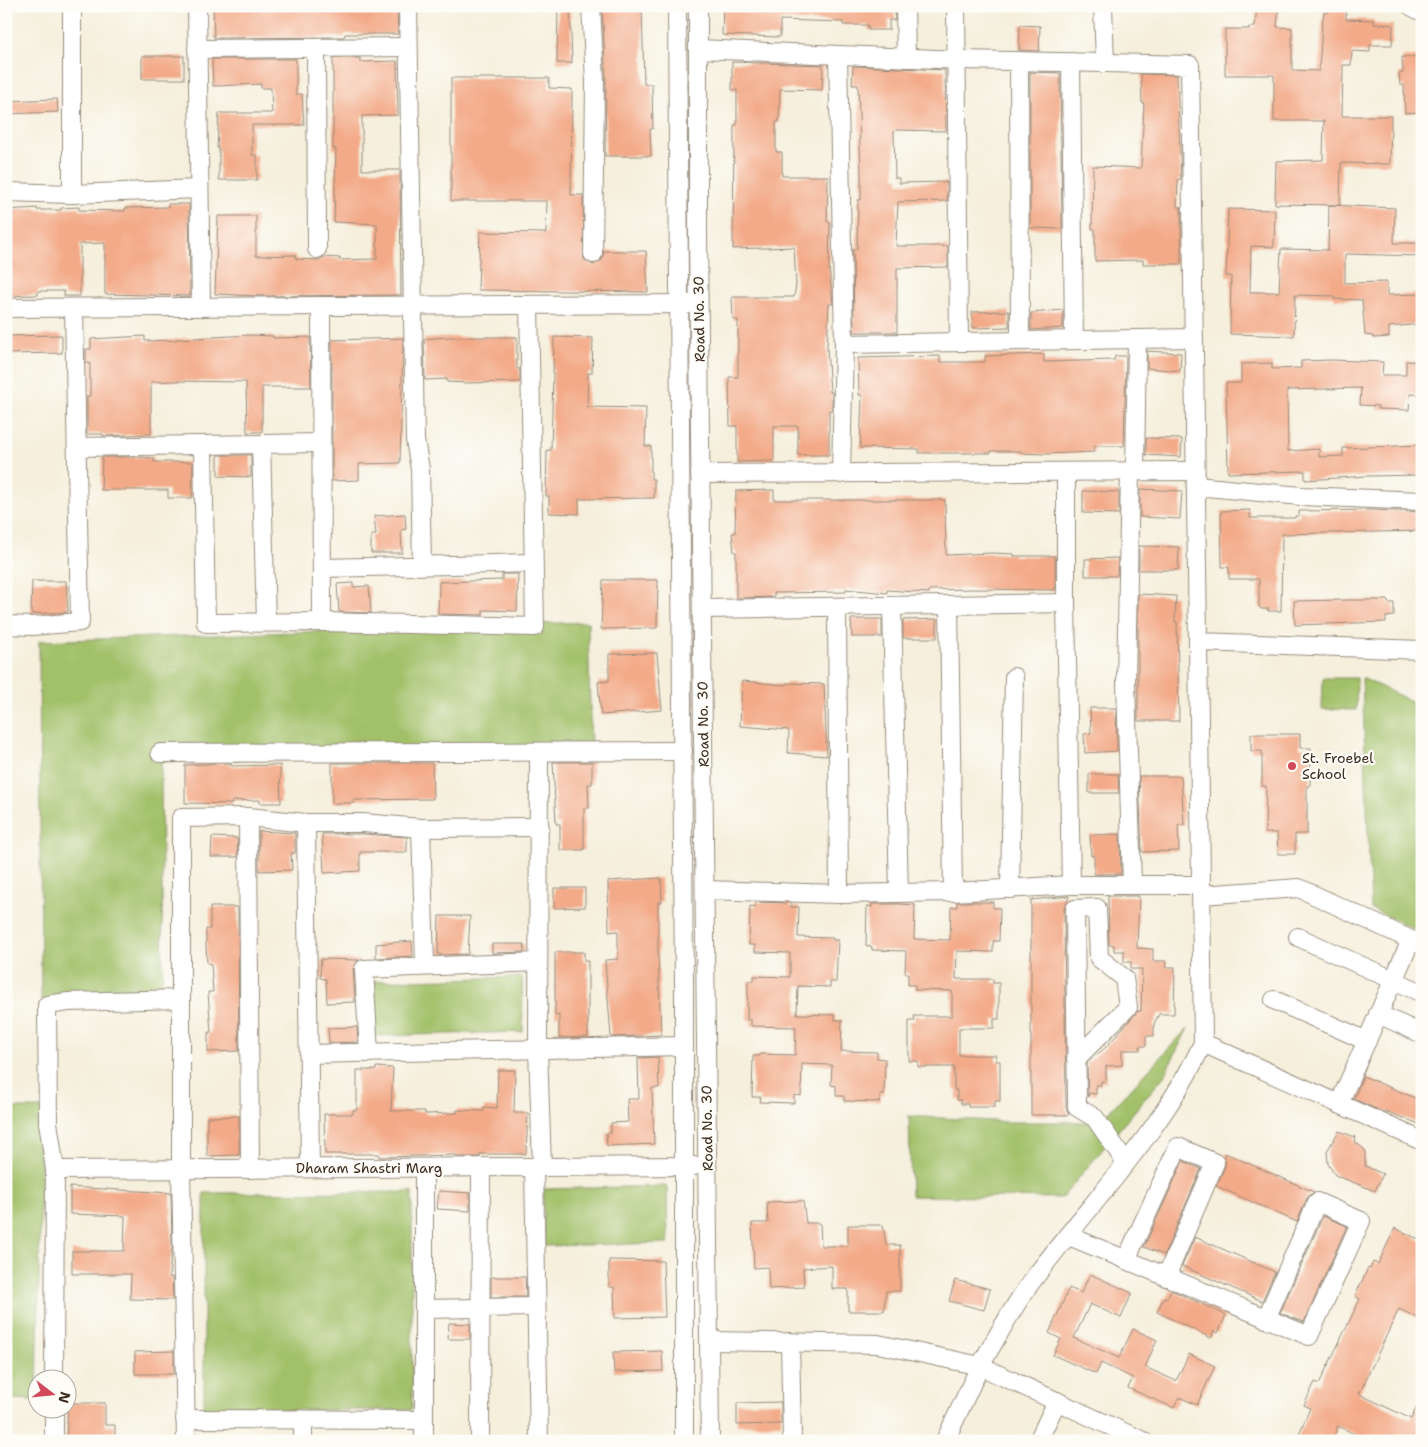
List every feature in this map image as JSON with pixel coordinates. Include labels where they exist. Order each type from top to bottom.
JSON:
[{"type":"street","points":[[72,6],[72,194]]},
{"type":"street","points":[[197,6],[200,307]]},
{"type":"street","points":[[408,6],[415,440],[420,469],[422,566]]},
{"type":"street","points":[[591,6],[595,81],[593,254]]},
{"type":"street","name":"Road No. 30","points":[[677,6],[684,1046],[684,1441]]},
{"type":"street","name":"Road No. 30","points":[[698,6],[700,474],[710,1441]]},
{"type":"street","points":[[905,6],[906,58]]},
{"type":"street","points":[[956,6],[959,342]]},
{"type":"street","points":[[1103,6],[1105,63]]},
{"type":"street","points":[[1411,6],[1422,12]]},
{"type":"street","points":[[197,49],[408,47]]},
{"type":"street","points":[[316,48],[317,249]]},
{"type":"street","points":[[698,49],[955,60],[1190,65],[1203,1043],[1190,1072],[1157,1121],[1069,1236],[1031,1282],[980,1366],[945,1441]]},
{"type":"street","points":[[838,55],[844,344],[841,474]]},
{"type":"street","points":[[1019,62],[1020,341]]},
{"type":"street","points":[[1071,62],[1074,340]]},
{"type":"street","points":[[6,192],[72,194],[199,189]]},
{"type":"street","points":[[6,308],[699,304]]},
{"type":"street","points":[[203,445],[206,623],[322,622],[534,627],[528,305]]},
{"type":"street","points":[[321,306],[322,622]]},
{"type":"street","points":[[6,625],[32,626],[80,622],[74,308]]},
{"type":"street","points":[[844,344],[1194,338]]},
{"type":"street","points":[[1132,885],[1126,683],[1137,339]]},
{"type":"street","points":[[261,444],[266,622]]},
{"type":"street","points":[[77,447],[322,444]]},
{"type":"street","points":[[1066,472],[1066,602],[1071,885]]},
{"type":"street","points":[[700,474],[1132,472],[1196,478],[1301,496],[1422,501]]},
{"type":"street","points":[[322,568],[533,563]]},
{"type":"street","points":[[702,610],[1066,602]]},
{"type":"street","points":[[949,605],[953,892]]},
{"type":"street","points":[[892,606],[899,893]]},
{"type":"street","points":[[837,607],[839,894]]},
{"type":"street","points":[[1198,642],[1422,650]]},
{"type":"street","points":[[1010,889],[1014,677]]},
{"type":"street","points":[[160,753],[682,750]]},
{"type":"street","points":[[539,752],[536,1307],[539,1441]]},
{"type":"street","points":[[186,1441],[181,1169],[181,818],[248,817],[306,823],[363,823],[421,828],[540,827]]},
{"type":"street","points":[[248,817],[250,1169]]},
{"type":"street","points":[[306,823],[310,1168]]},
{"type":"street","points":[[421,828],[425,965]]},
{"type":"street","points":[[705,890],[839,894],[953,892],[1071,885],[1132,885],[1201,890],[1299,888],[1416,942],[1393,980],[1339,1104]]},
{"type":"street","points":[[1076,1059],[1128,1007],[1124,978],[1099,958],[1097,908],[1075,909],[1076,1059],[1077,1107],[1095,1118],[1126,1161]]},
{"type":"street","points":[[1298,937],[1422,993]]},
{"type":"street","points":[[369,1053],[364,969],[425,965],[538,962]]},
{"type":"street","points":[[54,1370],[55,1170],[48,1122],[47,1005],[68,1002],[181,999]]},
{"type":"street","points":[[1274,1000],[1367,1041]]},
{"type":"street","points":[[1378,1014],[1422,1034]]},
{"type":"street","points":[[1203,1043],[1422,1141]]},
{"type":"street","points":[[309,1054],[684,1046]]},
{"type":"street","points":[[1126,1260],[1178,1147],[1215,1163],[1166,1277]]},
{"type":"street","name":"Dharam Shastri Marg","points":[[55,1170],[708,1166]]},
{"type":"street","points":[[480,1167],[482,1308],[480,1441]]},
{"type":"street","points":[[424,1168],[424,1441]]},
{"type":"street","points":[[1069,1236],[1266,1319],[1309,1336],[1361,1221],[1317,1202],[1266,1319]]},
{"type":"street","points":[[424,1309],[536,1307]]},
{"type":"street","points":[[709,1341],[878,1344],[980,1366],[1138,1440]]},
{"type":"street","points":[[790,1342],[792,1441]]},
{"type":"street","points":[[1038,1441],[1057,1401]]},
{"type":"street","points":[[185,1419],[424,1420]]},
{"type":"street","points":[[54,1420],[54,1441]]},
{"type":"street","points":[[302,1420],[303,1441]]},
{"type":"green space","points":[[588,622],[591,748],[161,762],[163,992],[41,1000],[39,641]]},
{"type":"green space","points":[[1323,678],[1357,678],[1356,710],[1322,709]]},
{"type":"green space","points":[[1362,678],[1422,706],[1422,932],[1371,909]]},
{"type":"green space","points":[[522,977],[523,1032],[374,1036],[373,981]]},
{"type":"green space","points":[[1188,1028],[1164,1076],[1062,1198],[911,1196],[909,1116],[1008,1122],[1099,1122]]},
{"type":"green space","points":[[6,1108],[42,1108],[38,1370],[28,1370],[28,1400],[6,1399]]},
{"type":"green space","points":[[667,1186],[668,1243],[544,1246],[543,1189]]},
{"type":"green space","points":[[412,1192],[412,1410],[204,1410],[204,1193]]},
{"type":"building","points":[[213,6],[397,6],[398,34],[345,34],[344,37],[214,38]]},
{"type":"building","points":[[558,6],[570,6],[572,63],[557,63]]},
{"type":"building","points":[[602,6],[642,6],[644,84],[652,84],[653,129],[650,129],[651,156],[605,156],[606,80]]},
{"type":"building","points":[[723,6],[894,6],[895,20],[889,20],[889,30],[868,30],[868,25],[843,25],[843,22],[780,20],[780,37],[722,35]]},
{"type":"building","points":[[1257,6],[1279,6],[1277,27],[1292,28],[1292,70],[1319,71],[1322,24],[1324,12],[1329,12],[1329,8],[1346,9],[1346,19],[1374,20],[1374,24],[1393,25],[1392,45],[1370,45],[1370,52],[1352,51],[1351,65],[1343,65],[1342,116],[1391,116],[1390,164],[1341,163],[1340,205],[1275,204],[1276,161],[1323,160],[1324,121],[1274,121],[1274,75],[1225,75],[1225,29],[1249,29],[1249,27],[1255,27]]},
{"type":"building","points":[[1020,25],[1040,26],[1039,51],[1019,50]]},
{"type":"building","points":[[142,56],[184,56],[184,79],[142,79]]},
{"type":"building","points":[[1422,56],[1422,112],[1405,113],[1404,85],[1400,85],[1399,73],[1403,73],[1402,57]]},
{"type":"building","points":[[333,58],[360,58],[360,62],[397,61],[398,115],[362,116],[362,170],[400,170],[401,295],[259,296],[215,294],[218,216],[256,216],[256,256],[295,255],[296,259],[318,260],[324,257],[340,258],[339,260],[377,259],[377,224],[334,222],[336,149],[333,149]]},
{"type":"building","points":[[212,59],[296,59],[296,94],[302,94],[304,125],[252,125],[252,155],[257,155],[257,180],[219,180],[219,148],[217,148],[219,113],[272,113],[271,88],[261,88],[261,84],[213,86]]},
{"type":"building","points":[[732,62],[823,65],[822,90],[780,89],[779,122],[776,122],[776,152],[782,152],[782,176],[828,176],[827,222],[830,222],[829,268],[833,304],[829,304],[827,348],[830,392],[832,392],[832,410],[829,410],[829,455],[798,455],[798,426],[774,426],[774,461],[737,462],[737,426],[730,426],[729,377],[738,377],[738,320],[733,320],[732,297],[794,297],[796,285],[794,247],[733,249],[734,125],[737,125],[737,90],[732,90]]},
{"type":"building","points":[[853,66],[945,70],[946,131],[896,130],[894,132],[895,178],[899,178],[899,183],[947,182],[947,201],[898,202],[896,246],[948,246],[948,267],[897,268],[897,332],[854,332],[853,249],[857,249],[858,200],[861,200],[861,175],[858,85],[852,85]]},
{"type":"building","points":[[1030,72],[1060,73],[1062,229],[1030,228]]},
{"type":"building","points":[[1141,74],[1177,75],[1181,179],[1178,179],[1177,207],[1181,207],[1181,264],[1143,264],[1143,260],[1095,261],[1095,229],[1092,229],[1093,166],[1141,168],[1144,103],[1142,103]]},
{"type":"building","points":[[451,78],[549,78],[549,88],[572,89],[571,195],[583,195],[584,259],[593,265],[602,260],[604,251],[646,251],[648,292],[478,290],[480,232],[546,233],[547,201],[451,201]]},
{"type":"building","points":[[57,99],[58,112],[6,114],[6,101]]},
{"type":"building","points":[[168,204],[189,204],[190,296],[105,294],[105,243],[80,244],[80,296],[64,296],[64,291],[38,291],[38,295],[6,296],[6,210],[37,208],[37,210],[61,210],[61,208],[79,207],[79,210],[125,211],[125,208],[168,207]]},
{"type":"building","points":[[1329,205],[1395,208],[1394,243],[1422,243],[1422,256],[1345,254],[1345,283],[1387,282],[1387,295],[1422,294],[1422,324],[1389,327],[1389,337],[1373,338],[1373,336],[1365,335],[1362,300],[1334,299],[1334,296],[1295,295],[1294,336],[1230,334],[1231,276],[1226,276],[1228,209],[1275,210],[1274,247],[1251,246],[1250,292],[1279,292],[1281,249],[1328,250]]},
{"type":"building","points":[[1063,310],[1063,328],[1031,330],[1031,313]]},
{"type":"building","points":[[1009,311],[1009,327],[973,328],[972,312]]},
{"type":"building","points":[[62,335],[62,353],[6,354],[6,336]]},
{"type":"building","points":[[250,335],[273,336],[273,338],[310,337],[311,387],[262,387],[262,432],[247,432],[246,382],[174,381],[151,382],[151,434],[103,436],[103,434],[87,434],[87,396],[90,396],[90,363],[86,363],[86,349],[91,349],[91,339],[145,336],[145,341]]},
{"type":"building","points":[[447,337],[517,337],[517,369],[520,369],[520,382],[467,383],[447,382],[447,379],[425,380],[424,339]]},
{"type":"building","points":[[554,337],[593,338],[592,373],[588,373],[587,407],[646,408],[645,446],[651,446],[651,479],[654,479],[654,498],[579,499],[579,514],[549,513],[549,496],[546,496],[547,450],[551,450]]},
{"type":"building","points":[[403,338],[400,463],[359,464],[359,480],[332,481],[332,340]]},
{"type":"building","points":[[1147,351],[1181,353],[1180,371],[1147,368]]},
{"type":"building","points":[[1044,354],[1044,362],[1114,360],[1115,356],[1126,356],[1124,446],[1094,446],[1094,452],[1045,454],[1021,453],[1021,451],[919,453],[919,449],[860,448],[862,395],[859,395],[858,358],[940,356],[940,362],[985,362],[985,356]]},
{"type":"building","points":[[1301,361],[1383,362],[1382,375],[1406,375],[1406,361],[1422,362],[1422,395],[1410,394],[1409,410],[1378,409],[1378,406],[1360,405],[1361,388],[1287,390],[1288,451],[1319,449],[1319,457],[1343,456],[1343,448],[1422,445],[1422,475],[1305,480],[1305,471],[1228,473],[1226,383],[1241,383],[1241,364],[1272,363],[1272,369],[1301,368]]},
{"type":"building","points":[[1146,438],[1182,439],[1181,457],[1146,455]]},
{"type":"building","points":[[218,455],[251,455],[251,477],[218,476]]},
{"type":"building","points":[[102,457],[154,458],[154,462],[193,462],[192,498],[168,498],[168,490],[101,490]]},
{"type":"building","points":[[1140,489],[1182,491],[1180,519],[1140,517]]},
{"type":"building","points":[[774,490],[774,500],[945,500],[946,555],[992,553],[1014,554],[1014,556],[1055,556],[1055,590],[929,590],[929,593],[887,590],[887,593],[846,589],[846,592],[774,593],[774,597],[736,598],[736,552],[734,552],[732,533],[735,533],[736,491]]},
{"type":"building","points":[[1083,491],[1119,492],[1119,514],[1083,513]]},
{"type":"building","points":[[1250,510],[1250,518],[1295,518],[1295,516],[1299,516],[1299,511],[1372,510],[1422,512],[1422,531],[1282,534],[1281,611],[1268,611],[1269,609],[1261,609],[1259,606],[1259,579],[1229,579],[1229,567],[1222,567],[1221,511]]},
{"type":"building","points":[[405,514],[406,529],[401,530],[402,553],[371,553],[371,535],[376,535],[374,516]]},
{"type":"building","points":[[1139,546],[1179,547],[1178,570],[1139,570]]},
{"type":"building","points":[[1118,558],[1117,576],[1085,576],[1085,559]]},
{"type":"building","points":[[502,574],[518,574],[517,611],[483,610],[483,615],[438,614],[439,582],[502,580]]},
{"type":"building","points":[[603,580],[658,580],[657,628],[601,629]]},
{"type":"building","points":[[32,581],[66,581],[68,612],[31,614]]},
{"type":"building","points":[[353,583],[353,587],[369,586],[371,613],[339,612],[337,584]]},
{"type":"building","points":[[1138,594],[1176,596],[1175,622],[1177,622],[1179,721],[1138,721]]},
{"type":"building","points":[[1388,600],[1388,603],[1394,603],[1394,616],[1386,617],[1386,622],[1295,625],[1294,601]]},
{"type":"building","points":[[851,619],[882,619],[882,637],[852,637]]},
{"type":"building","points":[[937,619],[937,638],[903,638],[903,620]]},
{"type":"building","points":[[657,653],[662,710],[601,715],[598,682],[609,681],[609,654]]},
{"type":"building","points":[[742,681],[786,685],[786,683],[824,684],[827,756],[788,753],[789,730],[740,726]]},
{"type":"building","points":[[1090,708],[1116,708],[1117,751],[1085,753],[1084,734],[1091,733]]},
{"type":"building","points":[[1251,734],[1300,734],[1300,748],[1311,748],[1310,786],[1307,786],[1307,834],[1295,834],[1295,854],[1278,854],[1277,833],[1265,833],[1266,786],[1262,786],[1262,751],[1251,751]]},
{"type":"building","points":[[553,762],[592,762],[592,784],[588,784],[589,808],[584,808],[584,850],[560,850],[560,824],[556,824]]},
{"type":"building","points":[[231,763],[231,766],[280,765],[281,803],[260,803],[260,800],[232,801],[232,804],[185,803],[185,765]]},
{"type":"building","points":[[332,763],[432,763],[433,799],[354,800],[354,803],[332,803]]},
{"type":"building","points":[[1089,774],[1118,774],[1119,793],[1089,793]]},
{"type":"building","points":[[1139,776],[1181,776],[1184,825],[1178,825],[1179,851],[1142,852]]},
{"type":"building","points":[[259,831],[295,833],[295,853],[291,853],[292,870],[259,871]]},
{"type":"building","points":[[322,834],[407,837],[407,852],[360,852],[360,871],[324,873]]},
{"type":"building","points":[[1120,834],[1121,874],[1094,874],[1094,855],[1091,856],[1090,835]]},
{"type":"building","points":[[212,837],[237,838],[238,857],[211,857]]},
{"type":"building","points":[[661,878],[662,902],[658,902],[658,955],[661,1035],[611,1037],[605,960],[618,959],[618,931],[609,932],[608,881]]},
{"type":"building","points":[[554,888],[585,888],[585,907],[554,908]]},
{"type":"building","points":[[1069,896],[1064,909],[1066,1107],[1069,1115],[1031,1115],[1031,900]]},
{"type":"building","points":[[1108,896],[1139,896],[1137,948],[1153,949],[1153,961],[1167,961],[1166,967],[1175,967],[1174,1014],[1159,1014],[1154,1024],[1154,1036],[1146,1036],[1146,1046],[1140,1046],[1140,1050],[1122,1050],[1122,1065],[1106,1066],[1106,1082],[1101,1081],[1101,1085],[1096,1085],[1096,1094],[1089,1093],[1088,1097],[1087,1063],[1106,1047],[1138,1011],[1141,1011],[1142,969],[1131,969],[1131,962],[1124,962],[1124,951],[1114,951],[1114,945],[1109,945]]},
{"type":"building","points":[[756,902],[791,903],[791,907],[799,907],[798,937],[833,938],[833,940],[838,940],[836,982],[830,982],[830,987],[798,986],[797,1014],[835,1015],[835,1020],[842,1020],[841,1051],[877,1052],[877,1058],[885,1059],[884,1095],[880,1095],[880,1102],[844,1101],[844,1096],[836,1096],[836,1086],[831,1085],[832,1065],[802,1064],[801,1096],[794,1095],[794,1103],[760,1102],[761,1097],[752,1097],[753,1056],[760,1056],[760,1054],[795,1055],[796,1027],[751,1026],[751,1020],[747,1020],[748,981],[754,981],[754,976],[790,977],[790,953],[755,952],[755,945],[749,945],[750,906],[755,907]]},
{"type":"building","points":[[957,902],[993,902],[993,908],[1000,908],[999,941],[993,941],[993,952],[957,951],[956,979],[993,979],[993,983],[999,983],[999,1019],[994,1019],[994,1028],[959,1028],[959,1055],[996,1055],[996,1061],[1000,1061],[1000,1101],[995,1101],[995,1107],[968,1107],[968,1104],[961,1104],[961,1100],[957,1100],[957,1090],[954,1090],[954,1067],[918,1067],[918,1061],[909,1061],[909,1021],[915,1021],[914,1016],[952,1016],[952,991],[915,990],[915,985],[908,985],[908,973],[905,973],[906,951],[872,950],[872,947],[866,946],[867,906],[872,907],[872,904],[915,905],[914,939],[950,940],[951,907],[957,907]]},
{"type":"building","points":[[210,907],[238,907],[239,1051],[208,1052],[208,1033],[211,1033],[208,992],[213,992],[211,964],[207,963],[206,946],[206,929],[210,929]]},
{"type":"building","points":[[439,916],[470,916],[468,954],[438,955]]},
{"type":"building","points":[[412,941],[413,956],[376,958],[376,944]]},
{"type":"building","points":[[492,944],[524,944],[524,952],[492,953]]},
{"type":"building","points":[[555,952],[584,952],[584,961],[588,961],[588,1037],[559,1038],[559,1015],[555,1016]]},
{"type":"building","points":[[321,959],[359,960],[353,969],[355,1002],[327,1003],[326,979],[320,978]]},
{"type":"building","points":[[357,1027],[358,1042],[329,1043],[328,1028]]},
{"type":"building","points":[[658,1057],[659,1088],[652,1088],[654,1144],[607,1146],[606,1133],[611,1133],[611,1123],[628,1122],[627,1099],[639,1099],[638,1058]]},
{"type":"building","points":[[376,1067],[393,1068],[391,1111],[425,1111],[425,1114],[457,1113],[457,1110],[484,1111],[484,1107],[497,1108],[498,1070],[515,1070],[514,1113],[528,1113],[526,1154],[480,1154],[479,1157],[456,1157],[456,1155],[379,1157],[379,1154],[325,1154],[324,1114],[353,1114],[353,1110],[357,1110],[357,1070],[376,1070]]},
{"type":"building","points":[[1363,1076],[1422,1101],[1422,1125],[1385,1111],[1385,1113],[1354,1099]]},
{"type":"building","points":[[239,1116],[239,1155],[207,1156],[207,1117]]},
{"type":"building","points":[[1339,1131],[1355,1137],[1354,1141],[1365,1150],[1365,1166],[1383,1174],[1375,1191],[1335,1175],[1328,1164],[1327,1151]]},
{"type":"building","points":[[1225,1153],[1314,1192],[1307,1198],[1297,1222],[1216,1186],[1225,1167]]},
{"type":"building","points":[[1183,1161],[1201,1169],[1164,1255],[1144,1247]]},
{"type":"building","points":[[70,1187],[171,1193],[172,1247],[169,1277],[172,1277],[173,1300],[130,1299],[131,1274],[72,1274],[72,1251],[124,1251],[125,1216],[70,1214]]},
{"type":"building","points":[[439,1191],[470,1193],[470,1211],[437,1209]]},
{"type":"building","points":[[803,1201],[806,1223],[820,1223],[821,1246],[848,1246],[848,1225],[883,1225],[886,1245],[900,1245],[900,1291],[886,1291],[884,1311],[848,1311],[848,1289],[832,1289],[832,1266],[803,1268],[804,1287],[769,1289],[768,1267],[754,1268],[752,1223],[768,1223],[767,1202]]},
{"type":"building","points":[[1323,1216],[1347,1226],[1304,1322],[1280,1313]]},
{"type":"building","points":[[1395,1228],[1422,1241],[1422,1320],[1399,1309],[1359,1394],[1411,1419],[1422,1396],[1422,1441],[1369,1441],[1338,1426],[1332,1441],[1296,1441],[1310,1408],[1304,1405],[1315,1382],[1319,1384],[1360,1299],[1355,1296],[1368,1268],[1370,1269],[1373,1262],[1378,1264]]},
{"type":"building","points":[[1195,1237],[1275,1272],[1262,1301],[1182,1266]]},
{"type":"building","points":[[609,1260],[663,1261],[665,1317],[615,1318],[614,1287],[609,1287]]},
{"type":"building","points":[[1090,1274],[1132,1293],[1121,1318],[1090,1304],[1074,1338],[1119,1358],[1133,1329],[1157,1340],[1145,1367],[1176,1381],[1189,1354],[1215,1366],[1197,1405],[1179,1397],[1174,1408],[1128,1388],[1133,1378],[1101,1363],[1096,1374],[1053,1355],[1061,1339],[1049,1333],[1069,1288],[1081,1293]]},
{"type":"building","points":[[491,1277],[525,1277],[526,1297],[491,1297]]},
{"type":"building","points":[[955,1280],[990,1289],[984,1310],[949,1301]]},
{"type":"building","points":[[1171,1290],[1226,1315],[1218,1333],[1214,1331],[1211,1338],[1157,1312],[1164,1297],[1167,1298]]},
{"type":"building","points":[[449,1323],[470,1324],[470,1339],[448,1339]]},
{"type":"building","points":[[174,1351],[174,1374],[135,1374],[135,1352]]},
{"type":"building","points":[[662,1351],[663,1371],[614,1372],[613,1352]]},
{"type":"building","points":[[781,1402],[781,1424],[737,1425],[737,1403]]},
{"type":"building","points":[[78,1403],[105,1403],[105,1425],[115,1425],[115,1441],[66,1441],[67,1420],[78,1420]]},
{"type":"place","name":"St. Froebel School","points":[[1292,766]]}]
